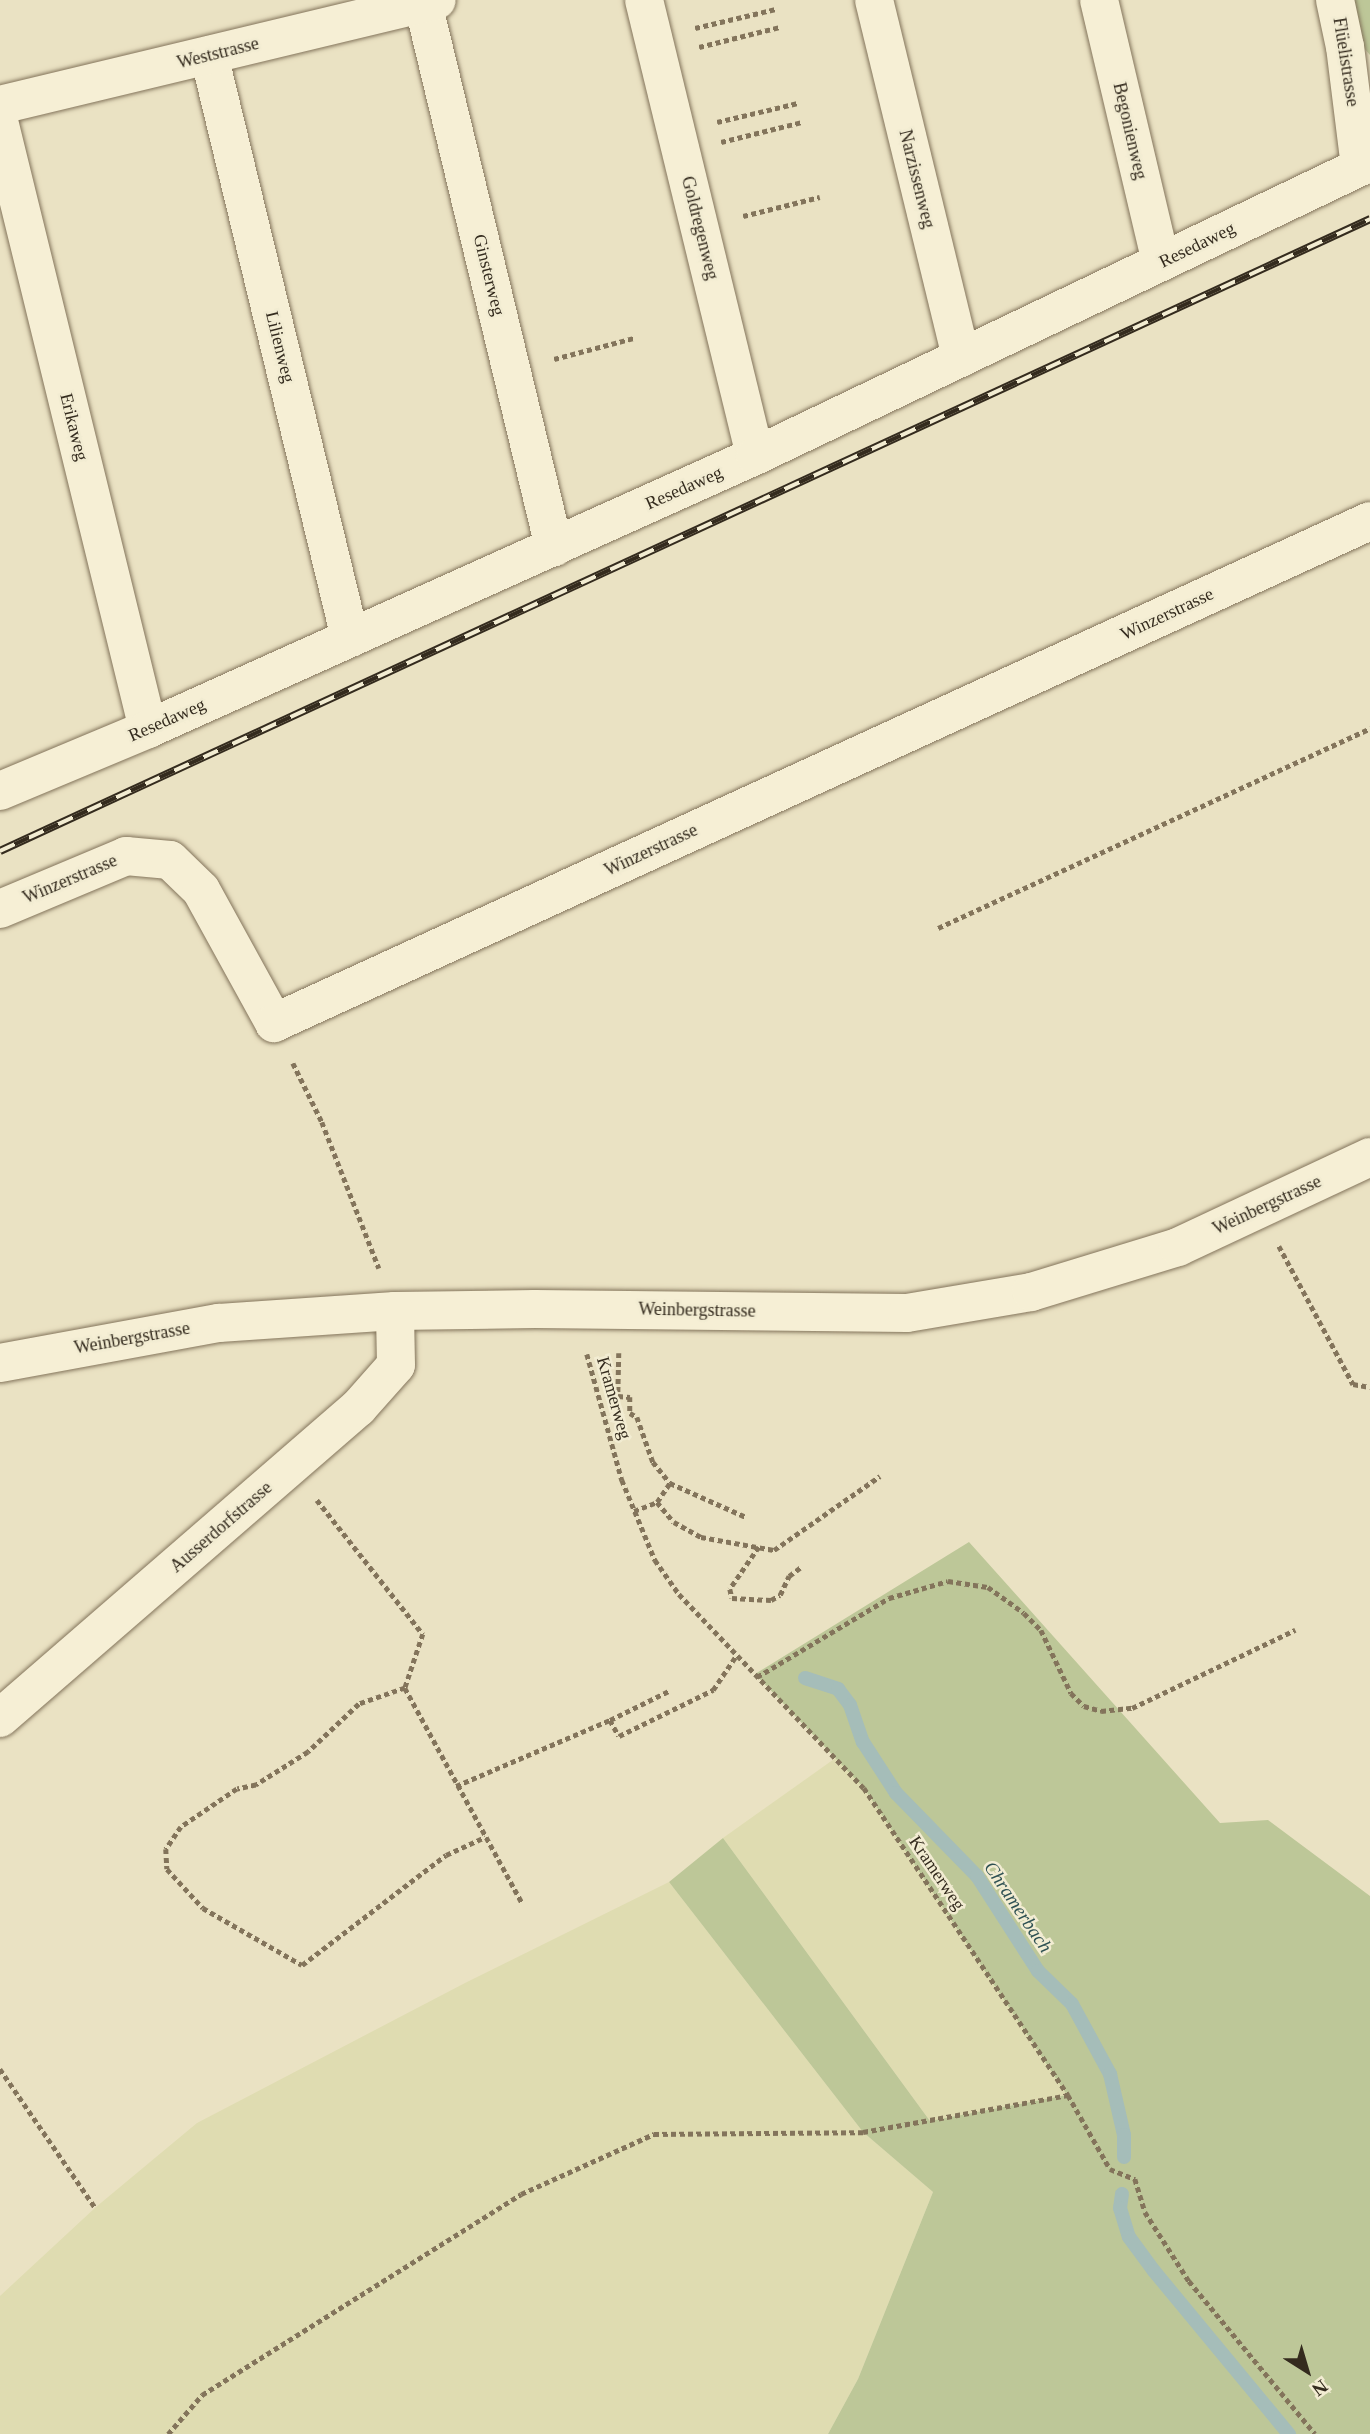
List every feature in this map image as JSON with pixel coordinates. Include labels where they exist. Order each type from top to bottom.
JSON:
[{"type":"street","name":"Goldregenweg","points":[[644,0],[755,456]]},
{"type":"street","name":"Narzissenweg","points":[[874,0],[961,358]]},
{"type":"street","name":"Begonienweg","points":[[1099,0],[1161,262]]},
{"type":"street","name":"Flüelistrasse","points":[[1335,0],[1345,47],[1360,167]]},
{"type":"street","name":"Weststrasse","points":[[0,105],[430,2]]},
{"type":"street","name":"Ginsterweg","points":[[430,2],[554,547]]},
{"type":"street","name":"Lilienweg","points":[[209,55],[350,638]]},
{"type":"street","name":"Erikaweg","points":[[0,125],[148,730]]},
{"type":"street","name":"Resedaweg","points":[[0,791],[148,730],[755,456],[1360,167]]},
{"type":"street","name":"Winzerstrasse","points":[[0,909],[126,856],[170,860],[201,890],[274,1023],[1370,522]]},
{"type":"street","name":"Weinbergstrasse","points":[[0,1363],[219,1323],[395,1311],[620,1309],[907,1313],[1031,1292],[1178,1247],[1370,1157]]},
{"type":"street","name":"Ausserdorfstrasse","points":[[0,1718],[358,1408],[396,1366],[395,1311]]},
{"type":"path","points":[[656,47],[776,9]]},
{"type":"path","points":[[656,47],[780,27]]},
{"type":"path","points":[[679,141],[798,103]]},
{"type":"path","points":[[679,141],[802,122]]},
{"type":"path","points":[[699,226],[820,197]]},
{"type":"path","points":[[512,370],[634,338]]},
{"type":"path","points":[[938,928],[1370,728]]},
{"type":"path","points":[[290,1055],[322,1122],[395,1311]]},
{"type":"path","points":[[1260,1208],[1353,1384],[1370,1387]]},
{"type":"path","name":"Kramerweg","points":[[574,1309],[622,1480],[655,1560],[679,1594],[864,1788],[1068,2095],[1110,2169],[1135,2179],[1145,2212],[1189,2281],[1312,2433]]},
{"type":"path","points":[[620,1309],[618,1396],[630,1397],[630,1413],[637,1417],[653,1462],[670,1483],[746,1517]]},
{"type":"path","points":[[657,1502],[674,1522],[701,1537],[774,1550],[880,1476]]},
{"type":"path","points":[[634,1511],[657,1502],[670,1483]]},
{"type":"path","points":[[335,1522],[423,1634],[405,1688],[522,1903]]},
{"type":"path","points":[[759,1547],[730,1590],[732,1598],[771,1600],[780,1595],[789,1576],[801,1567]]},
{"type":"path","points":[[757,1677],[889,1598],[948,1581],[988,1587],[1024,1612],[1041,1630],[1071,1693],[1084,1706],[1101,1711],[1132,1708],[1294,1630]]},
{"type":"path","points":[[610,1720],[619,1736],[713,1690],[736,1656]]},
{"type":"path","points":[[405,1688],[359,1704],[308,1752],[256,1785],[237,1789],[181,1827],[166,1849],[167,1869],[203,1908],[302,1965],[446,1855],[485,1837]]},
{"type":"path","points":[[456,1786],[610,1720],[669,1690]]},
{"type":"path","points":[[0,2069],[96,2207]]},
{"type":"path","points":[[168,2434],[202,2395],[521,2194],[654,2134],[863,2132],[1068,2095]]},
{"type":"shaded area","points":[[837,1757],[864,1788],[1068,2095],[930,2121],[723,1838]]},
{"type":"shaded area","points":[[669,1882],[863,2132],[933,2192],[858,2379],[828,2434],[0,2434],[0,2296],[96,2207],[197,2123],[465,1983]]},
{"type":"green space","points":[[1347,0],[1370,0],[1370,55],[1356,39]]},
{"type":"green space","points":[[969,1542],[1220,1823],[1268,1820],[1370,1896],[1370,2434],[828,2434],[858,2379],[933,2192],[863,2132],[669,1882],[723,1838],[930,2121],[1067,2095],[864,1788],[755,1674]]},
{"type":"waterway","name":"Chramerbach","points":[[805,1678],[838,1689],[850,1705],[863,1742],[896,1793],[977,1876],[1038,1971],[1072,2004],[1110,2074],[1124,2135],[1124,2157]]},
{"type":"waterway","name":"Chramerbach","points":[[1122,2194],[1120,2208],[1129,2237],[1289,2434]]},
{"type":"railway","points":[[0,851],[1370,219]]}]
